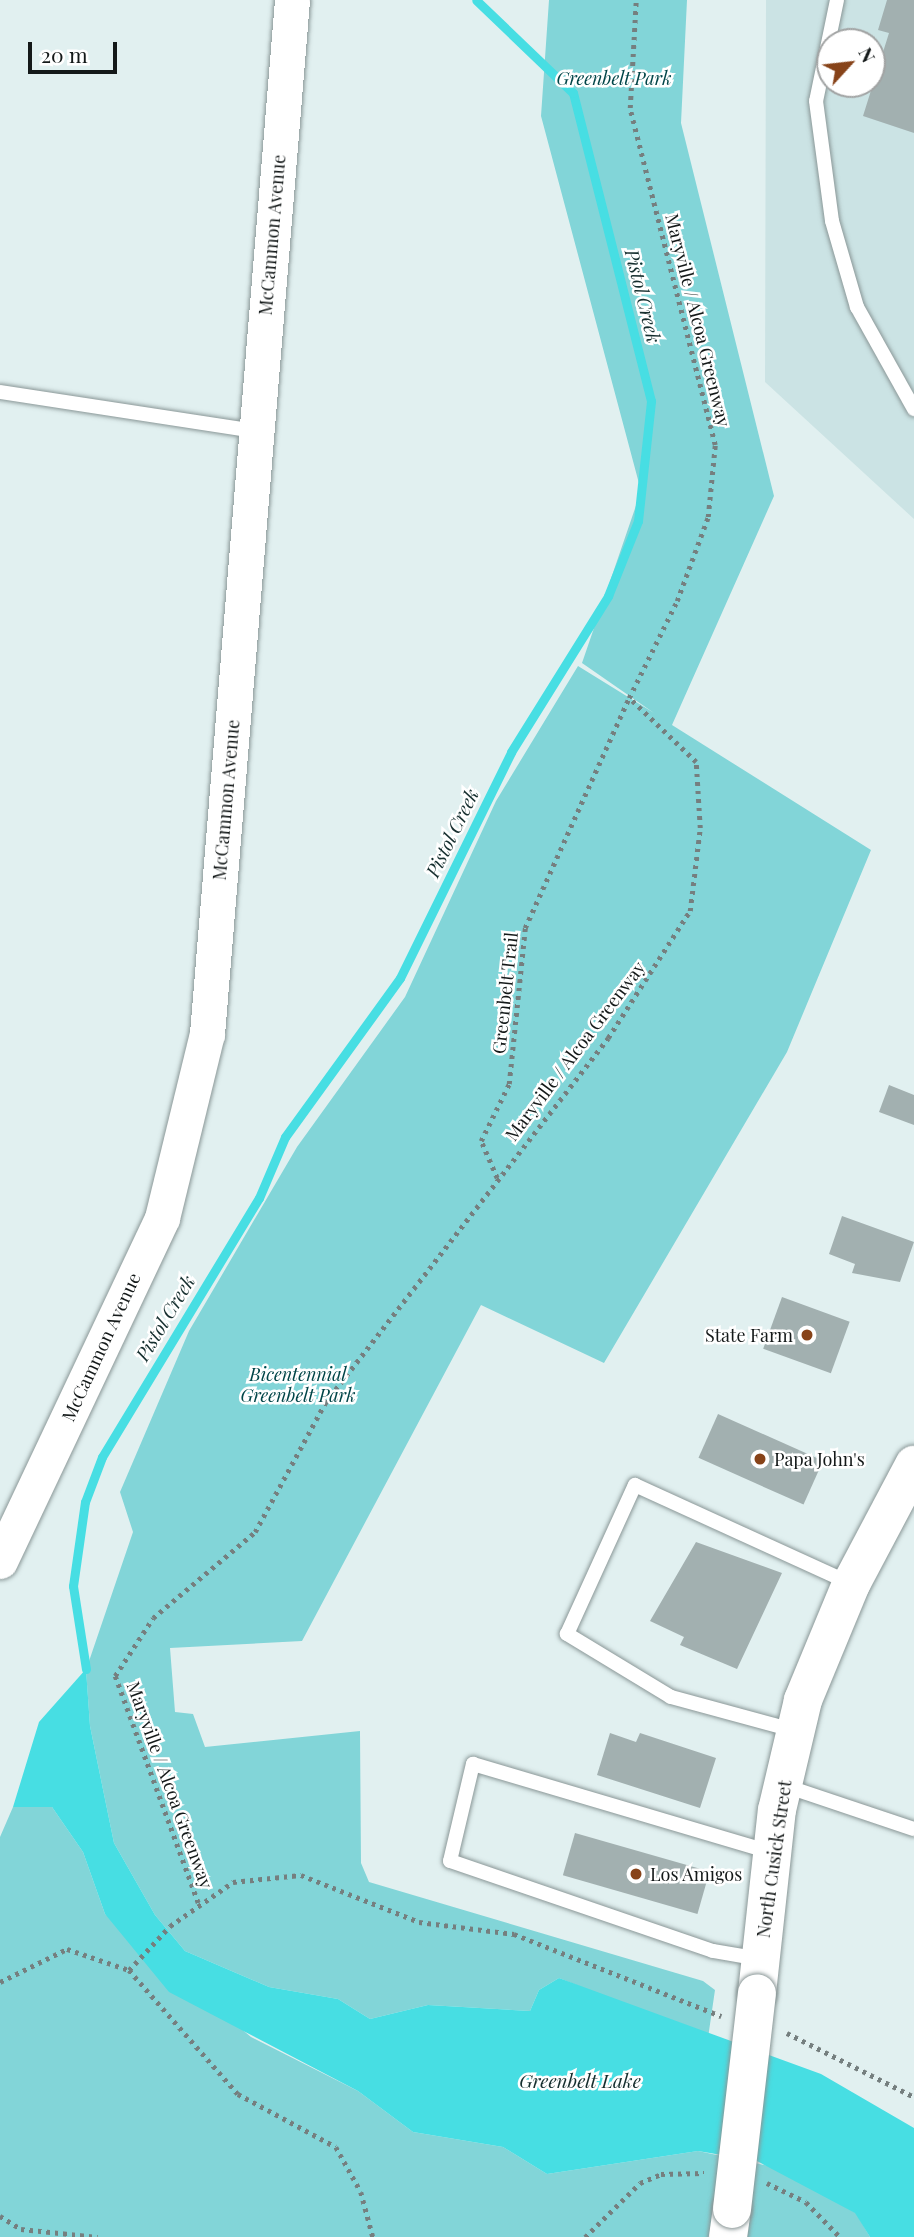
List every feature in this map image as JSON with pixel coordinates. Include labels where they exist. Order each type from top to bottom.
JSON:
[{"type":"main road","name":"North Cusick Street","points":[[730,2223],[782,1784],[797,1731],[851,1584],[914,1465]]},
{"type":"street","name":"McCammon Avenue","points":[[3,1547],[162,1218],[207,1034],[292,0]]},
{"type":"lane","points":[[837,0],[817,101],[832,221],[858,307],[914,409]]},
{"type":"lane","points":[[0,392],[256,431]]},
{"type":"lane","points":[[797,1731],[671,1697],[567,1634],[635,1485],[851,1584]]},
{"type":"lane","points":[[759,1976],[713,1951],[450,1861],[473,1764],[772,1853]]},
{"type":"lane","points":[[782,1784],[914,1829]]},
{"type":"path","name":"Maryville / Alcoa Greenway","points":[[198,1903],[115,1676],[153,1618],[255,1532],[325,1404],[497,1178],[608,1038],[690,911],[699,828],[696,762],[629,698],[677,601],[708,517],[715,445],[631,108],[636,0]]},
{"type":"path","name":"Greenbelt Trail","points":[[497,1178],[481,1141],[509,1084],[525,928],[629,698]]},
{"type":"path","points":[[129,1970],[170,1926],[198,1903],[233,1882],[301,1875],[419,1922],[514,1934],[728,2017]]},
{"type":"path","points":[[0,1982],[67,1949],[129,1970],[238,2094],[336,2147],[361,2192],[373,2237]]},
{"type":"path","points":[[775,2030],[914,2097]]},
{"type":"path","points":[[0,2217],[21,2229],[98,2237]]},
{"type":"shaded area","points":[[766,0],[914,0],[914,519],[765,382]]},
{"type":"green space","points":[[549,0],[687,0],[681,123],[774,496],[672,725],[871,850],[787,1052],[604,1363],[481,1305],[302,1641],[170,1648],[175,1712],[193,1714],[205,1747],[360,1731],[361,1863],[369,1882],[703,1981],[715,1990],[708,2038],[559,1978],[539,1990],[530,2011],[428,2005],[370,2019],[338,1999],[269,1987],[185,1951],[155,1915],[114,1843],[90,1726],[86,1670],[133,1532],[120,1492],[189,1331],[297,1147],[405,997],[496,801],[578,666],[654,713],[582,663],[641,491],[541,116]]},
{"type":"green space","points":[[13,1807],[52,1807],[83,1852],[105,1914],[251,2037],[358,2091],[413,2132],[503,2147],[547,2174],[698,2151],[774,2167],[856,2213],[870,2237],[0,2237],[0,1837]]},
{"type":"water","name":"Greenbelt Lake","points":[[86,1669],[90,1726],[114,1843],[155,1915],[185,1951],[269,1987],[338,1999],[370,2019],[428,2005],[530,2011],[539,1990],[559,1978],[821,2074],[914,2128],[914,2237],[870,2237],[855,2213],[757,2161],[698,2151],[547,2174],[503,2147],[413,2132],[358,2091],[169,1992],[105,1914],[83,1852],[52,1807],[13,1807],[39,1722]]},
{"type":"building","points":[[887,0],[914,0],[914,133],[863,116],[869,98],[886,98],[886,43],[889,33],[886,32],[886,28],[879,28]]},
{"type":"building","points":[[889,1085],[914,1095],[914,1125],[879,1112]]},
{"type":"building","points":[[842,1216],[914,1242],[900,1282],[852,1273],[855,1264],[829,1254]]},
{"type":"building","name":"State Farm","points":[[782,1297],[850,1322],[831,1373],[763,1349]]},
{"type":"building","name":"Papa John's","points":[[718,1414],[823,1461],[804,1505],[698,1458]]},
{"type":"building","points":[[696,1542],[782,1573],[737,1669],[680,1645],[684,1637],[650,1621]]},
{"type":"building","points":[[610,1733],[636,1742],[640,1733],[716,1758],[700,1808],[597,1775]]},
{"type":"building","name":"Los Amigos","points":[[575,1833],[710,1872],[697,1914],[563,1875]]},
{"type":"waterway","name":"Pistol Creek","points":[[86,1669],[73,1586],[85,1502],[102,1457],[259,1198],[285,1137],[400,978],[511,752],[608,596],[638,521],[651,401],[573,93],[476,0]]},
{"type":"place","name":"State Farm","points":[[807,1335]]},
{"type":"place","name":"Papa John's","points":[[760,1459]]},
{"type":"place","name":"Los Amigos","points":[[636,1874]]},
{"type":"park label","name":"Greenbelt Park","points":[[614,78]]},
{"type":"park label","name":"Bicentennial Greenbelt Park","points":[[298,1385]]}]
